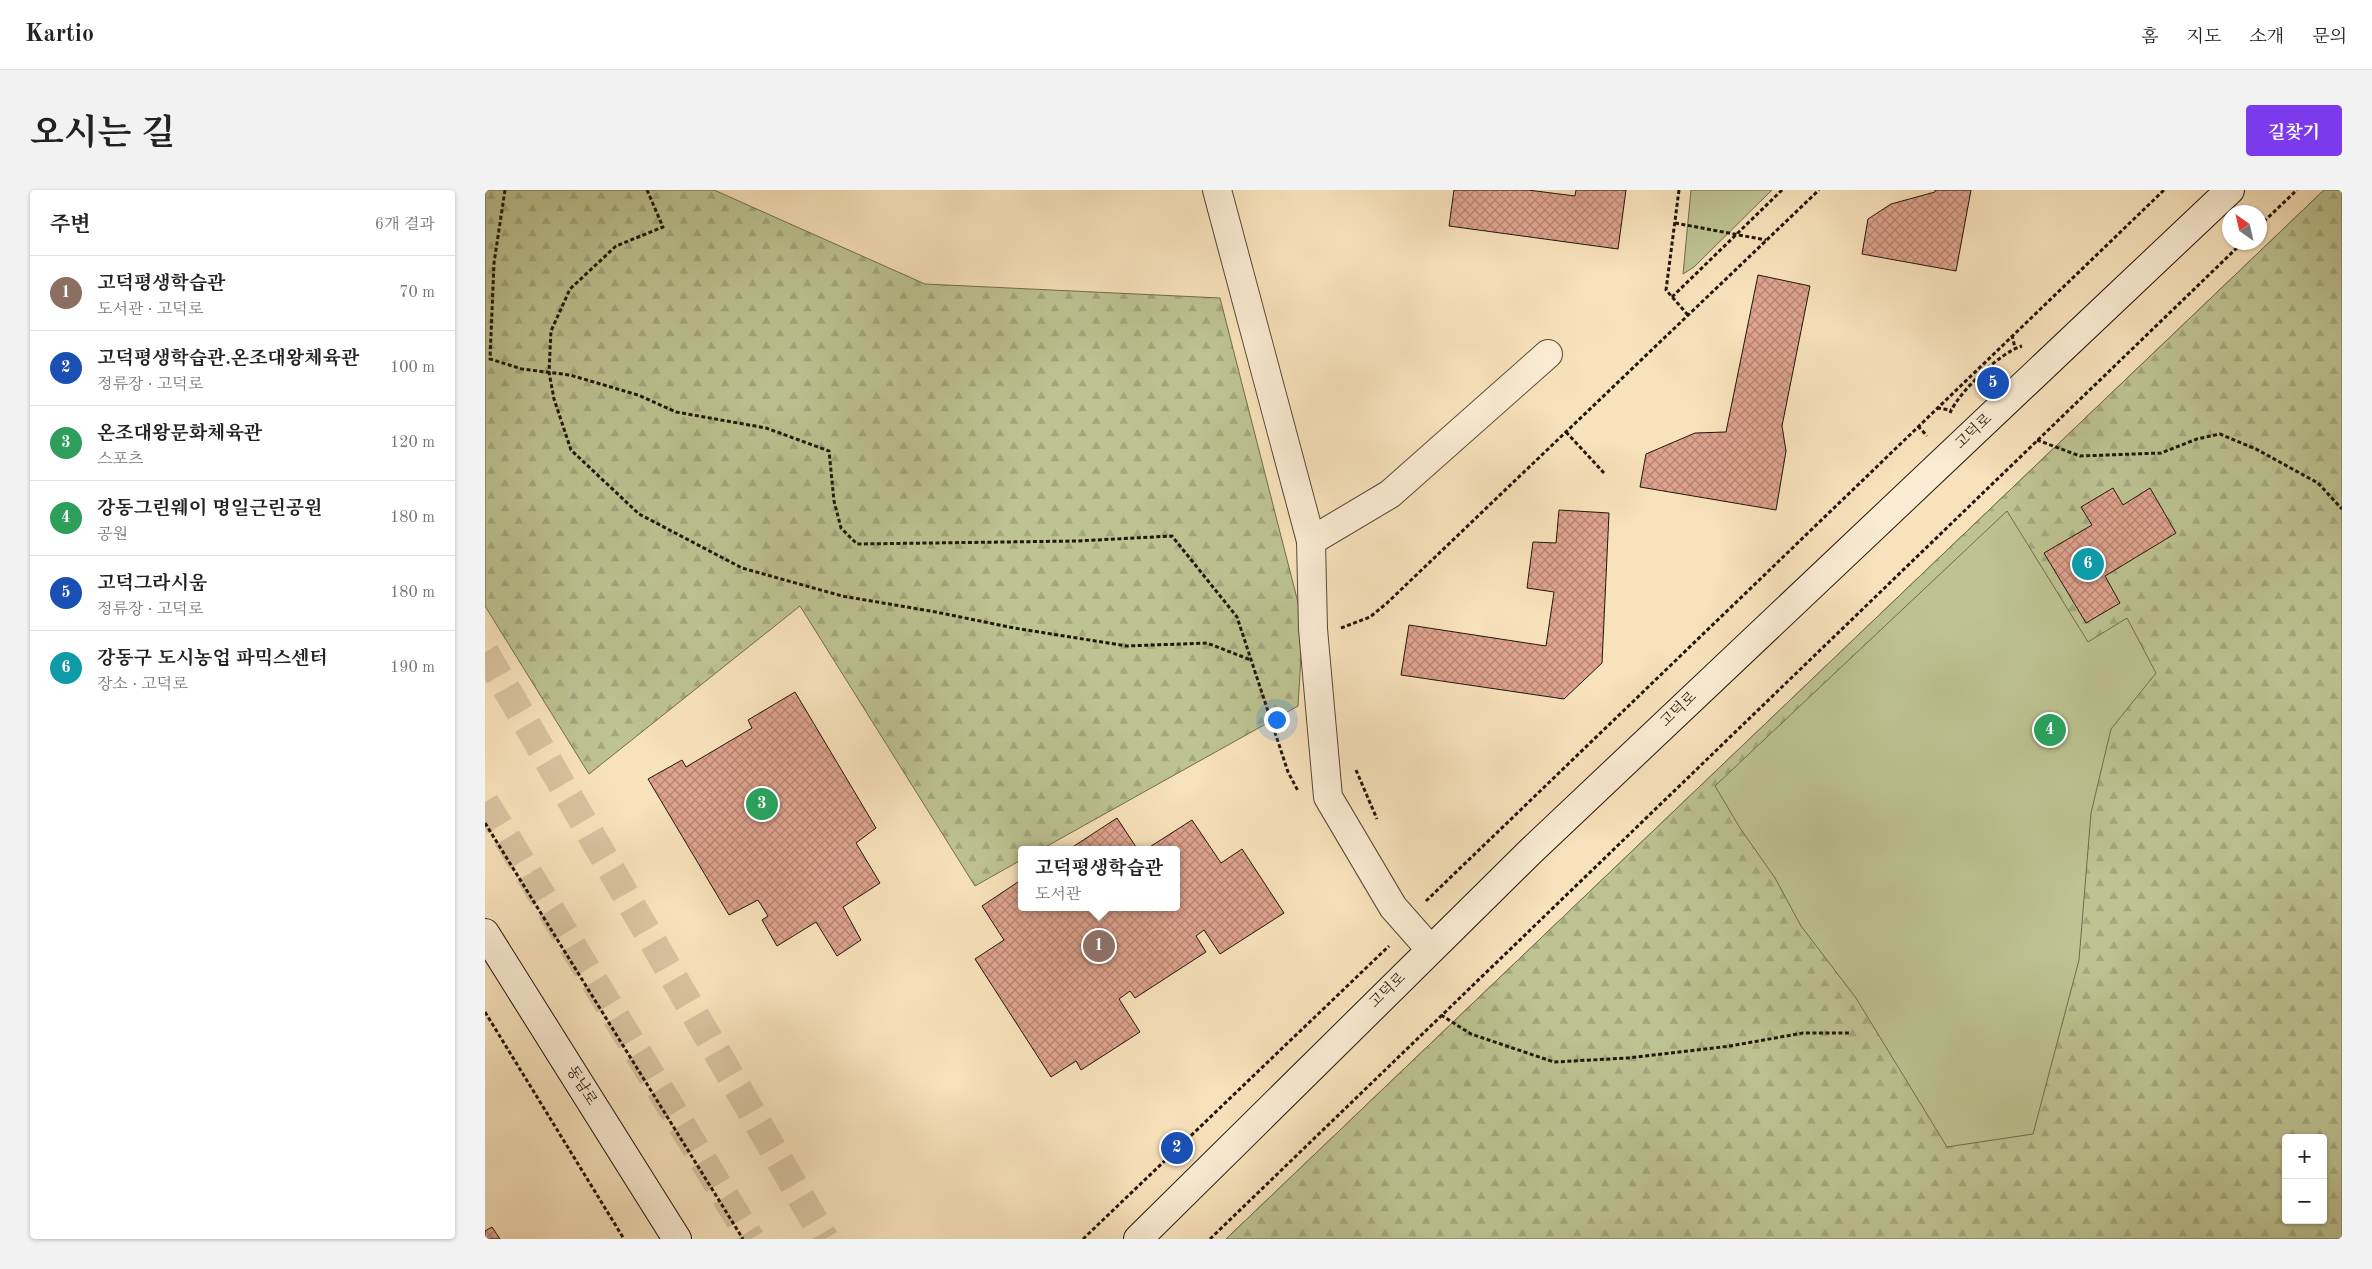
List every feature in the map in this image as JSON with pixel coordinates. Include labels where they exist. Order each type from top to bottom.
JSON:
[{"type":"main road","points":[[1217,190],[1311,541],[1313,629],[1328,797],[1393,907],[1430,949]]},
{"type":"main road","name":"고덕로","points":[[1138,1239],[1531,851],[2230,190]]},
{"type":"main road","points":[[1311,541],[1390,494],[1548,354]]},
{"type":"main road","name":"동남로","points":[[485,933],[677,1239]]},
{"type":"path","points":[[505,190],[505,204],[494,263],[490,359],[523,369],[570,375],[638,395],[676,412],[766,428],[829,451],[833,500],[841,528],[857,544],[1077,541],[1172,536],[1237,617],[1288,772]]},
{"type":"path","points":[[647,190],[663,226],[616,246],[570,289],[551,331],[549,372],[554,399],[571,450],[639,514],[742,568],[842,596],[1015,628],[1127,646],[1207,643],[1252,660]]},
{"type":"path","points":[[1679,190],[1666,290],[1689,315]]},
{"type":"path","points":[[1672,297],[1781,190]]},
{"type":"path","points":[[1336,630],[1370,618],[1387,603],[1819,190]]},
{"type":"path","points":[[1426,901],[2164,190]]},
{"type":"path","points":[[2267,218],[2297,190]]},
{"type":"path","points":[[1675,223],[1766,240]]},
{"type":"path","points":[[1210,1239],[2235,250]]},
{"type":"path","points":[[1917,426],[1928,437]]},
{"type":"path","points":[[1566,432],[1603,473]]},
{"type":"path","points":[[2037,440],[2080,456],[2161,452],[2197,439],[2220,434],[2263,453],[2317,483],[2342,509]]},
{"type":"path","points":[[485,823],[743,1239]]},
{"type":"path","points":[[1083,1239],[1387,948]]},
{"type":"path","points":[[485,1012],[624,1239]]},
{"type":"path","points":[[1441,1015],[1471,1034],[1554,1062],[1628,1058],[1721,1047],[1803,1033],[1849,1033]]},
{"type":"green space","points":[[485,190],[714,190],[925,284],[1220,298],[1303,622],[1298,706],[1047,846],[1018,846],[1018,862],[975,886],[800,606],[589,774],[485,606]]},
{"type":"green space","points":[[1691,190],[1772,190],[1694,267],[1683,274]]},
{"type":"green space","points":[[2324,190],[2342,190],[2342,1239],[1226,1239],[2261,250],[2267,250],[2267,244]]},
{"type":"green space","points":[[2324,190],[2342,190],[2342,1239],[1226,1239],[2261,250],[2267,250],[2267,244]],"holes":[[[2007,511],[2088,642],[2127,618],[2156,673],[2111,729],[2091,813],[2079,960],[2033,1134],[1947,1147],[1856,998],[1801,926],[1775,878],[1740,828],[1715,786]]]},
{"type":"building","points":[[1454,190],[1528,190],[1575,196],[1576,190],[1626,190],[1618,249],[1449,226]]},
{"type":"building","points":[[1935,190],[1971,190],[1956,271],[1862,254],[1868,219],[1891,204],[1935,192]]},
{"type":"building","points":[[1758,275],[1810,286],[1782,426],[1786,451],[1776,510],[1640,487],[1646,454],[1695,433],[1726,432]]},
{"type":"building","points":[[2113,488],[2123,505],[2150,488],[2176,533],[2105,576],[2120,603],[2086,623],[2044,553],[2092,525],[2081,507]]},
{"type":"building","points":[[1559,510],[1609,513],[1602,663],[1564,699],[1401,675],[1409,625],[1546,646],[1554,592],[1527,588],[1533,542],[1556,543]]},
{"type":"building","points":[[795,692],[876,828],[856,843],[880,883],[843,907],[861,940],[837,956],[816,922],[777,946],[762,920],[768,916],[758,900],[729,915],[648,779],[682,760],[686,767],[752,728],[748,720]]},
{"type":"building","points":[[1117,818],[1135,846],[1074,846]]},
{"type":"building","points":[[1192,820],[1221,863],[1242,849],[1284,913],[1220,954],[1204,930],[1196,936],[1206,952],[1135,998],[1130,991],[1119,999],[1140,1032],[1081,1070],[1076,1061],[1051,1077],[975,959],[1004,940],[982,906],[1018,882],[1018,911],[1180,911],[1180,846],[1151,846]]},
{"type":"building","points":[[492,1227],[500,1239],[485,1239],[485,1231]]},
{"type":"tunnel","points":[[485,652],[825,1239]]},
{"type":"tunnel","points":[[485,802],[751,1239]]},
{"type":"place","name":"고덕그라시움","points":[[1993,383]]},
{"type":"place","name":"강동구 도시농업 파믹스센터","points":[[2088,564]]},
{"type":"place","name":"강동그린웨이 명일근린공원","points":[[2050,730]]},
{"type":"place","name":"온조대왕문화체육관","points":[[762,804]]},
{"type":"place","name":"고덕평생학습관","points":[[1099,946]]},
{"type":"place","name":"고덕평생학습관.온조대왕체육관","points":[[1177,1148]]}]
